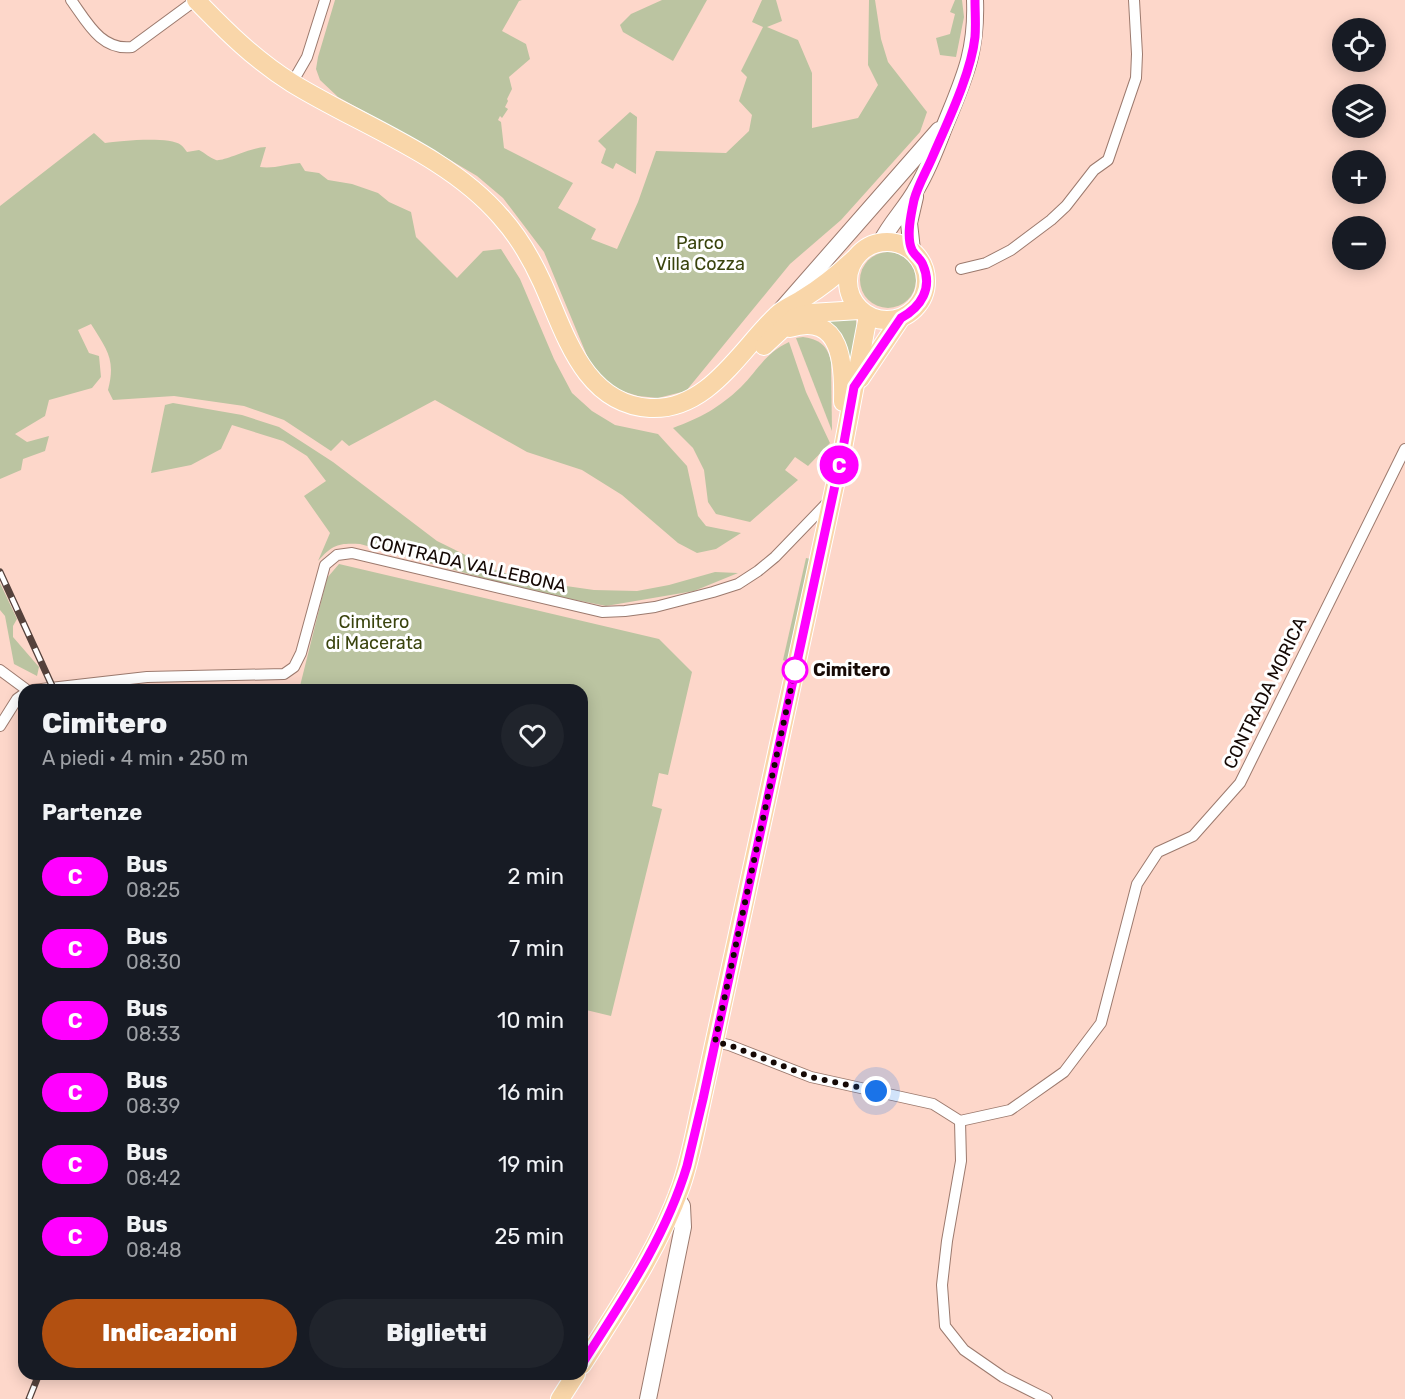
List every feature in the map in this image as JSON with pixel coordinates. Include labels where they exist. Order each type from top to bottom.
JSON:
[{"type":"main road","points":[[196,0],[219,34],[260,73],[293,89],[446,182],[493,222],[521,261],[571,367],[609,406],[636,417],[661,417],[707,402],[731,382],[776,333],[794,318],[810,313],[864,313]]},
{"type":"main road","points":[[196,0],[234,40],[293,89]]},
{"type":"main road","points":[[912,250],[909,223],[917,190],[969,63],[975,38],[975,0]]},
{"type":"main road","points":[[689,406],[727,369],[778,313],[946,123]]},
{"type":"main road","points":[[881,242],[889,227],[917,190]]},
{"type":"main road","points":[[881,242],[892,242],[912,250],[922,263],[927,284],[919,304],[901,318],[890,321],[879,320],[864,313],[853,302],[849,291],[849,269],[854,260],[870,245],[881,242]]},
{"type":"main road","points":[[778,313],[833,278],[854,260]]},
{"type":"main road","points":[[588,1356],[634,1283],[676,1197],[694,1137],[843,448],[864,313]]},
{"type":"main road","points":[[854,387],[901,318]]},
{"type":"main road","points":[[776,333],[797,326],[811,325],[826,332],[836,343],[842,359],[843,448]]},
{"type":"main road","points":[[648,1399],[683,1227],[682,1206],[676,1197]]},
{"type":"main road","points":[[560,1399],[572,1380]]},
{"type":"street","points":[[71,0],[98,35],[107,43],[120,48],[132,47],[196,0]]},
{"type":"street","points":[[293,89],[308,57],[325,0]]},
{"type":"street","points":[[961,269],[986,263],[1011,250],[1038,230],[1066,206],[1094,170],[1108,160],[1136,78],[1134,0]]},
{"type":"street","name":"CONTRADA MORICA","points":[[960,1121],[1010,1110],[1064,1072],[1101,1023],[1137,884],[1158,852],[1193,836],[1240,783],[1405,449]]},
{"type":"street","name":"CONTRADA VALLEBONA","points":[[86,684],[147,677],[284,674],[294,667],[301,653],[325,565],[337,555],[352,553],[602,612],[655,607],[738,584],[775,557],[832,498]]},
{"type":"street","points":[[0,670],[19,684]]},
{"type":"street","points":[[0,726],[18,698]]},
{"type":"street","points":[[715,1042],[729,1045],[811,1077],[933,1104],[960,1121],[961,1161],[942,1285],[945,1326],[964,1350],[1003,1377],[1047,1399]]},
{"type":"green space","name":"Parco Villa Cozza","points":[[335,0],[522,0],[519,1],[502,31],[526,44],[530,59],[509,77],[512,89],[505,107],[508,109],[498,120],[501,122],[504,148],[573,183],[558,208],[596,229],[591,239],[617,249],[638,202],[656,151],[726,153],[749,131],[752,115],[739,101],[747,77],[741,71],[763,27],[752,22],[762,0],[776,0],[782,21],[767,27],[798,40],[812,73],[812,128],[858,118],[878,85],[868,65],[869,0],[875,0],[881,39],[888,62],[927,112],[920,132],[841,220],[790,264],[686,391],[658,398],[638,396],[619,390],[605,381],[590,363],[544,252],[503,198],[477,176],[338,97],[320,80],[316,69],[318,57]]},
{"type":"green space","points":[[662,0],[707,0],[673,61],[623,32],[620,25],[631,14]]},
{"type":"green space","points":[[955,0],[962,0],[964,17],[956,57],[940,55],[936,38],[950,34],[955,14],[950,12]]},
{"type":"green space","points":[[630,112],[637,117],[636,174],[616,163],[613,169],[601,163],[606,149],[598,141]]},
{"type":"green space","points":[[94,133],[105,143],[144,140],[175,142],[187,152],[199,150],[216,160],[266,147],[260,167],[300,163],[305,171],[319,173],[328,180],[352,184],[378,193],[389,202],[411,212],[416,237],[457,278],[483,251],[501,249],[520,279],[554,359],[572,393],[592,411],[615,425],[658,434],[687,466],[698,516],[706,526],[741,533],[716,549],[697,553],[678,543],[622,495],[582,470],[527,452],[435,400],[349,446],[342,440],[331,451],[284,420],[244,406],[174,396],[113,400],[108,390],[111,370],[108,355],[91,324],[78,330],[89,353],[99,356],[101,377],[92,388],[49,400],[45,416],[15,434],[27,442],[49,436],[45,451],[23,459],[21,470],[0,479],[0,206]]},
{"type":"green space","points":[[888,252],[903,257],[911,265],[916,280],[911,295],[903,303],[888,308],[873,303],[865,295],[860,280],[865,265],[873,257]]},
{"type":"green space","points":[[855,316],[857,326],[851,361],[838,337],[818,322]]},
{"type":"green space","points":[[803,337],[822,344],[830,356],[832,431],[796,338]]},
{"type":"green space","points":[[789,342],[806,392],[830,443],[808,466],[795,457],[785,470],[798,480],[750,522],[716,514],[708,502],[704,470],[693,448],[673,428],[717,407],[741,387],[774,351]]},
{"type":"green space","points":[[173,403],[242,415],[279,427],[333,462],[437,541],[498,571],[533,581],[559,585],[594,590],[637,591],[715,572],[738,573],[694,591],[606,606],[483,578],[360,544],[337,546],[318,561],[330,533],[304,496],[326,481],[307,456],[283,441],[232,425],[221,449],[191,465],[151,473],[165,405]]},
{"type":"green space","points":[[806,558],[811,559],[787,662],[783,660]]},
{"type":"green space","name":"Cimitero di Macerata","points":[[339,564],[659,639],[692,672],[668,775],[659,773],[652,806],[662,809],[611,1016],[588,1010],[588,684],[300,684],[327,578]]},
{"type":"green space","points":[[0,583],[17,619],[13,626],[13,637],[39,667],[37,676],[14,664],[5,616],[0,610]]},
{"type":"railway","points":[[0,572],[51,684]]},
{"type":"railway","points":[[29,1399],[37,1380]]},
{"type":"bus line","name":"C","points":[[588,1355],[614,1317],[649,1255],[681,1186],[687,1166],[843,448],[854,387],[901,318],[919,304],[924,294],[927,284],[926,273],[918,256],[912,250],[909,223],[917,190],[969,63],[975,38],[975,0]]},
{"type":"place","name":"Cimitero","points":[[795,670]]},
{"type":"route","points":[[795,670],[715,1042],[729,1045],[811,1077],[876,1091]]}]
